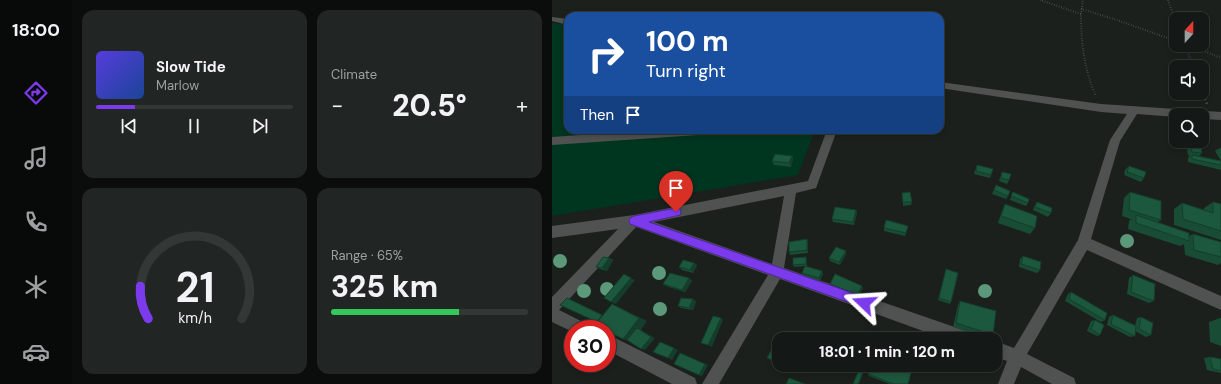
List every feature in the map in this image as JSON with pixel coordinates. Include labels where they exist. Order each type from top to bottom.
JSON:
[{"type":"street","points":[[552,19],[564,21]]},
{"type":"street","points":[[944,86],[1102,108],[1169,113]]},
{"type":"street","points":[[1006,384],[1017,357],[1084,242],[1115,140],[1135,110]]},
{"type":"street","points":[[1209,115],[1221,116]]},
{"type":"street","points":[[552,141],[654,134]]},
{"type":"street","points":[[552,232],[634,221],[812,185],[831,134]]},
{"type":"street","points":[[710,384],[777,272],[791,189]]},
{"type":"street","points":[[634,221],[946,332]]},
{"type":"street","points":[[552,307],[634,221]]},
{"type":"street","points":[[1084,242],[1221,303]]},
{"type":"street","points":[[552,314],[564,320]]},
{"type":"street","points":[[616,347],[689,384]]},
{"type":"street","points":[[1002,352],[1017,357],[1068,384]]},
{"type":"path","points":[[1040,0],[1081,14]]},
{"type":"path","points":[[1083,0],[1081,9],[1082,50],[1090,85],[1102,108]]},
{"type":"path","points":[[1168,0],[1172,12]]},
{"type":"path","points":[[1081,9],[1122,20],[1169,38]]},
{"type":"path","points":[[1206,52],[1221,58]]},
{"type":"green space","points":[[552,23],[564,24],[564,134],[813,134],[798,175],[552,216]]},
{"type":"building","points":[[1191,148],[1201,148],[1202,153],[1192,152]]},
{"type":"building","points":[[775,154],[792,156],[789,163],[772,161]]},
{"type":"building","points":[[1192,155],[1221,161],[1221,165],[1192,159]]},
{"type":"building","points":[[977,165],[993,169],[991,175],[976,171]]},
{"type":"building","points":[[1129,166],[1146,172],[1144,178],[1127,172]]},
{"type":"building","points":[[1002,172],[1011,174],[1009,180],[1001,178]]},
{"type":"building","points":[[996,185],[1010,191],[1008,196],[994,190]]},
{"type":"building","points":[[910,192],[912,202],[903,202],[902,193]]},
{"type":"building","points":[[1013,192],[1029,199],[1028,203],[1011,196]]},
{"type":"building","points":[[1130,192],[1161,201],[1161,220],[1129,210]]},
{"type":"building","points":[[1037,202],[1052,208],[1051,213],[1035,207]]},
{"type":"building","points":[[1213,202],[1221,204],[1221,231],[1183,219],[1182,203],[1213,213]]},
{"type":"building","points":[[1005,204],[1037,216],[1035,228],[1001,216]]},
{"type":"building","points":[[835,207],[856,210],[853,222],[832,219]]},
{"type":"building","points":[[1136,215],[1189,233],[1189,241],[1136,223]]},
{"type":"building","points":[[886,220],[908,226],[906,233],[884,228]]},
{"type":"building","points":[[1193,234],[1221,242],[1221,257],[1194,250]]},
{"type":"building","points":[[807,239],[807,250],[789,252],[789,242]]},
{"type":"building","points":[[836,247],[846,251],[839,262],[829,258]]},
{"type":"building","points":[[1023,256],[1041,262],[1040,270],[1021,264]]},
{"type":"building","points":[[603,257],[609,258],[602,268],[596,267]]},
{"type":"building","points":[[806,257],[806,264],[793,265],[793,258]]},
{"type":"building","points":[[683,260],[694,263],[690,270],[679,267]]},
{"type":"building","points":[[805,266],[822,271],[819,278],[802,273]]},
{"type":"building","points":[[946,269],[958,273],[951,302],[939,298]]},
{"type":"building","points":[[670,273],[689,278],[682,290],[663,284]]},
{"type":"building","points":[[624,274],[631,278],[611,302],[604,298]]},
{"type":"building","points":[[835,274],[862,286],[858,295],[830,284]]},
{"type":"building","points":[[1133,275],[1155,284],[1154,301],[1131,292]]},
{"type":"building","points":[[1071,292],[1107,313],[1105,320],[1069,299]]},
{"type":"building","points":[[567,298],[602,315],[598,320],[593,320],[560,305]]},
{"type":"building","points":[[681,298],[693,299],[689,308],[678,306]]},
{"type":"building","points":[[960,301],[996,311],[993,332],[984,332],[956,323]]},
{"type":"building","points":[[612,304],[639,318],[623,339],[616,336],[616,320],[599,320]]},
{"type":"building","points":[[1113,315],[1136,326],[1135,336],[1111,324]]},
{"type":"building","points":[[713,316],[721,318],[708,345],[701,343]]},
{"type":"building","points":[[1141,317],[1153,323],[1151,335],[1139,329]]},
{"type":"building","points":[[1095,320],[1104,325],[1100,335],[1091,329]]},
{"type":"building","points":[[637,328],[651,337],[641,349],[627,340]]},
{"type":"building","points":[[660,342],[674,348],[668,358],[653,352]]},
{"type":"building","points":[[772,349],[772,360],[767,358]]},
{"type":"building","points":[[680,353],[705,364],[699,375],[674,364]]},
{"type":"building","points":[[1210,357],[1221,359],[1221,371],[1213,369]]},
{"type":"building","points":[[858,372],[863,372],[858,384],[853,384]]},
{"type":"building","points":[[869,372],[911,372],[908,384],[894,384],[868,374]]},
{"type":"building","points":[[789,378],[805,384],[786,384]]},
{"type":"route","points":[[676,212],[634,221],[864,303]]}]
